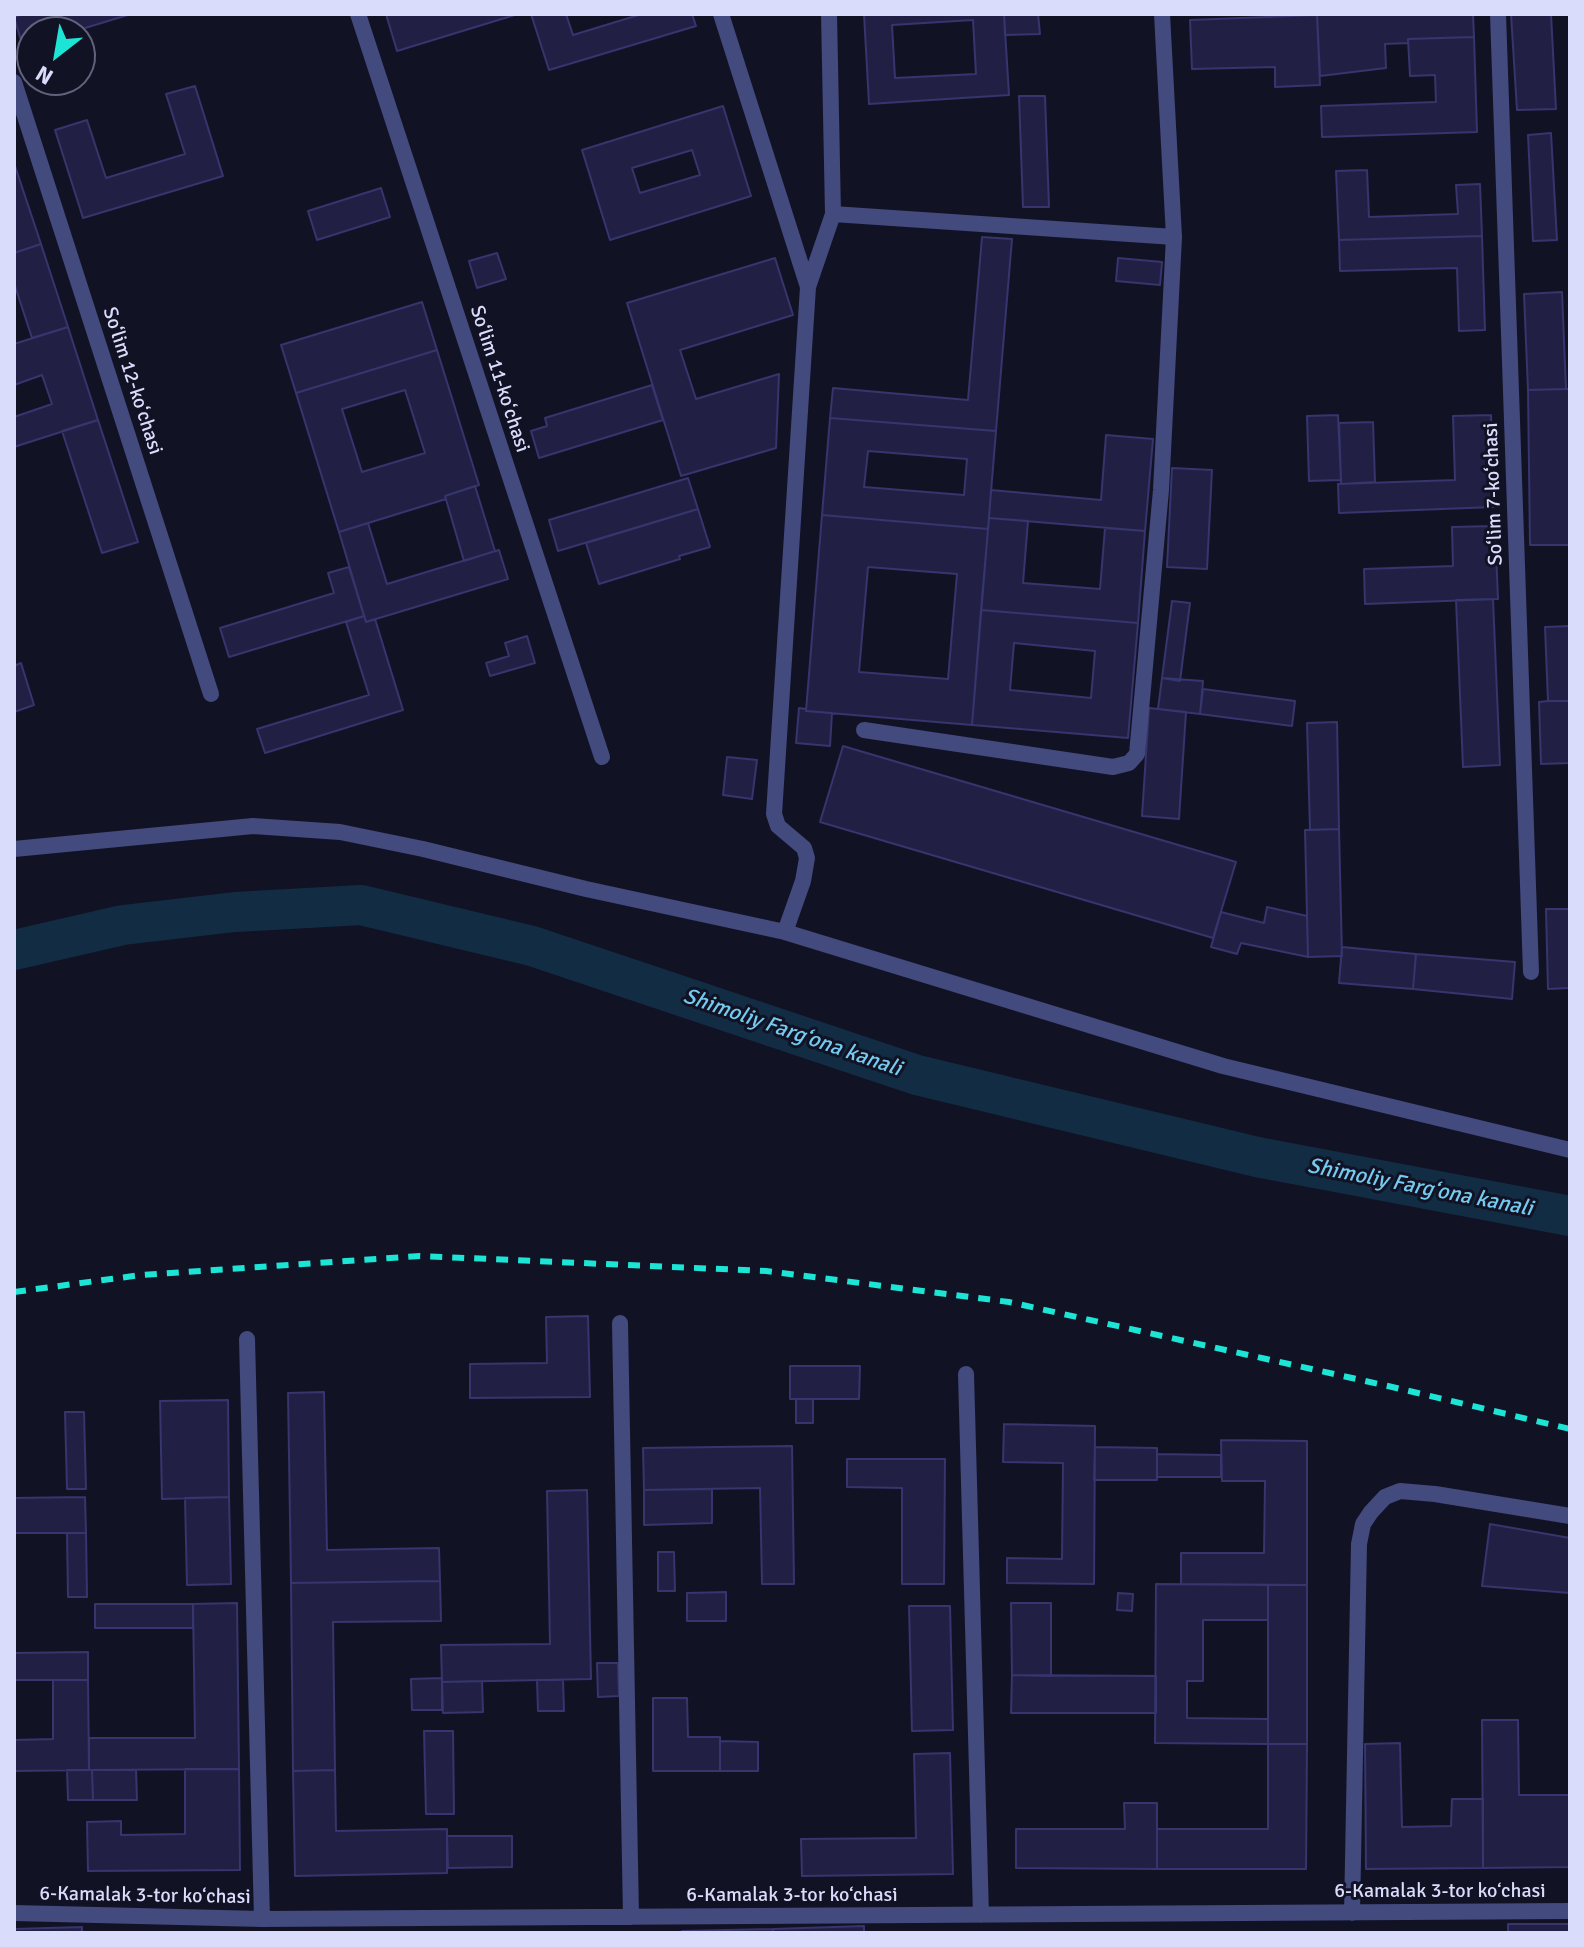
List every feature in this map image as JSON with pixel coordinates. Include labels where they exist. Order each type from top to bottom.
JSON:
[{"type":"street","name":"Soʻlim 11-koʻchasi","points":[[358,14],[602,757]]},
{"type":"street","points":[[721,14],[808,287]]},
{"type":"street","points":[[785,932],[803,881],[807,858],[804,848],[778,826],[774,814],[808,287],[833,214],[829,14]]},
{"type":"street","points":[[864,730],[1113,767],[1129,763],[1137,754],[1161,490],[1174,237],[1162,14]]},
{"type":"street","name":"Soʻlim 7-koʻchasi","points":[[1498,14],[1531,972]]},
{"type":"street","name":"Soʻlim 12-koʻchasi","points":[[14,82],[211,694]]},
{"type":"street","points":[[833,214],[1174,237]]},
{"type":"street","points":[[14,849],[253,826],[340,832],[785,932],[1223,1066],[1570,1150]]},
{"type":"street","points":[[620,1323],[631,1917]]},
{"type":"street","points":[[247,1339],[262,1919]]},
{"type":"street","points":[[966,1374],[981,1915]]},
{"type":"street","points":[[1352,1913],[1359,1544],[1363,1524],[1385,1497],[1400,1491],[1570,1516]]},
{"type":"street","name":"6-Kamalak 3-tor koʻchasi","points":[[14,1913],[262,1919],[1570,1911]]},
{"type":"building","points":[[131,14],[96,25],[96,16],[17,16]]},
{"type":"building","points":[[386,14],[518,14],[397,51]]},
{"type":"building","points":[[531,14],[566,14],[573,35],[642,14],[692,14],[696,26],[549,70]]},
{"type":"building","points":[[864,14],[1004,14],[1009,95],[869,104]],"holes":[[[973,20],[976,74],[895,78],[892,25]]]},
{"type":"building","points":[[1004,14],[1038,14],[1040,34],[1005,35]]},
{"type":"building","points":[[1317,14],[1473,14],[1474,37],[1408,39],[1408,43],[1385,44],[1386,68],[1320,76]]},
{"type":"building","points":[[1511,14],[1551,14],[1556,109],[1517,110]]},
{"type":"building","points":[[1317,15],[1320,85],[1275,87],[1275,67],[1192,69],[1190,20]]},
{"type":"building","points":[[1474,37],[1477,132],[1322,137],[1321,106],[1436,102],[1435,75],[1410,76],[1408,39]]},
{"type":"building","points":[[195,86],[223,176],[83,218],[55,130],[87,120],[106,178],[185,154],[166,94]]},
{"type":"building","points":[[1019,96],[1045,96],[1049,207],[1023,207]]},
{"type":"building","points":[[723,106],[751,196],[610,240],[582,150]],"holes":[[[692,150],[700,175],[640,193],[632,168]]]},
{"type":"building","points":[[1551,133],[1557,240],[1533,241],[1528,135]]},
{"type":"building","points":[[14,163],[41,244],[14,253]]},
{"type":"building","points":[[1367,170],[1369,217],[1458,214],[1456,185],[1480,184],[1482,236],[1339,240],[1336,171]]},
{"type":"building","points":[[381,188],[390,217],[317,240],[308,211]]},
{"type":"building","points":[[1482,236],[1485,330],[1459,331],[1457,268],[1340,271],[1339,240]]},
{"type":"building","points":[[982,237],[1012,239],[996,431],[830,418],[833,388],[968,400]]},
{"type":"building","points":[[41,244],[68,327],[32,338],[14,283],[14,253]]},
{"type":"building","points":[[497,253],[506,279],[477,288],[469,261]]},
{"type":"building","points":[[775,258],[793,315],[680,350],[696,399],[779,374],[776,448],[681,476],[627,303]]},
{"type":"building","points":[[1118,258],[1162,262],[1160,285],[1116,281]]},
{"type":"building","points":[[1562,292],[1566,389],[1528,390],[1524,294]]},
{"type":"building","points":[[422,302],[437,350],[296,393],[281,345]]},
{"type":"building","points":[[68,327],[98,420],[14,447],[14,417],[52,404],[42,375],[14,385],[14,344]]},
{"type":"building","points":[[437,350],[479,485],[445,496],[446,499],[339,532],[296,393]],"holes":[[[405,390],[425,453],[362,472],[342,409]]]},
{"type":"building","points":[[652,385],[663,420],[539,458],[531,431],[547,426],[545,418]]},
{"type":"building","points":[[1570,389],[1570,545],[1530,545],[1528,390]]},
{"type":"building","points":[[1338,415],[1341,480],[1309,481],[1307,416]]},
{"type":"building","points":[[1491,415],[1494,507],[1339,513],[1338,484],[1455,480],[1453,416]]},
{"type":"building","points":[[830,418],[996,431],[988,529],[822,515]],"holes":[[[868,451],[967,459],[964,495],[864,487]]]},
{"type":"building","points":[[98,420],[138,542],[102,553],[62,431]]},
{"type":"building","points":[[1373,422],[1375,482],[1341,484],[1339,423]]},
{"type":"building","points":[[1106,435],[1153,439],[1145,531],[989,518],[991,490],[1101,500]]},
{"type":"building","points":[[1172,468],[1212,470],[1207,569],[1167,567]]},
{"type":"building","points":[[688,478],[698,509],[558,551],[549,520]]},
{"type":"building","points":[[475,486],[495,551],[464,561],[445,496]]},
{"type":"building","points":[[698,509],[710,547],[599,584],[586,543]]},
{"type":"building","points":[[822,515],[988,529],[972,725],[806,711]],"holes":[[[868,567],[957,574],[948,679],[859,672]]]},
{"type":"building","points":[[989,518],[1028,521],[1023,583],[1100,589],[1105,528],[1145,531],[1138,623],[981,610]]},
{"type":"building","points":[[368,523],[387,584],[499,550],[508,579],[366,622],[339,532]]},
{"type":"building","points":[[1495,526],[1498,599],[1365,604],[1364,569],[1453,566],[1452,527]]},
{"type":"building","points":[[349,567],[364,616],[229,657],[220,628],[334,593],[328,573]]},
{"type":"building","points":[[1493,599],[1500,765],[1463,767],[1456,600]]},
{"type":"building","points":[[1172,601],[1190,603],[1180,681],[1162,678]]},
{"type":"building","points":[[981,610],[1138,623],[1128,738],[972,725]],"holes":[[[1014,643],[1095,651],[1091,698],[1010,690]]]},
{"type":"building","points":[[364,616],[366,622],[375,619],[403,710],[265,753],[257,729],[369,695],[346,622]]},
{"type":"building","points":[[1570,626],[1570,701],[1548,701],[1545,627]]},
{"type":"building","points":[[527,636],[535,663],[490,676],[486,663],[509,656],[505,643]]},
{"type":"building","points":[[21,663],[34,705],[14,712],[14,666]]},
{"type":"building","points":[[1162,678],[1203,681],[1200,714],[1158,709]]},
{"type":"building","points":[[1203,689],[1295,701],[1292,726],[1200,714]]},
{"type":"building","points":[[1570,701],[1570,763],[1541,764],[1539,702]]},
{"type":"building","points":[[799,708],[832,713],[830,746],[796,743]]},
{"type":"building","points":[[1149,708],[1186,712],[1179,819],[1142,816]]},
{"type":"building","points":[[1337,722],[1339,829],[1310,830],[1307,723]]},
{"type":"building","points":[[843,746],[1236,862],[1213,938],[820,822]]},
{"type":"building","points":[[727,757],[757,760],[752,799],[723,795]]},
{"type":"building","points":[[1339,829],[1342,956],[1308,957],[1305,830]]},
{"type":"building","points":[[1267,907],[1307,916],[1308,957],[1241,943],[1237,954],[1211,947],[1221,912],[1264,923]]},
{"type":"building","points":[[1546,909],[1570,909],[1570,988],[1548,989]]},
{"type":"building","points":[[1342,947],[1416,954],[1413,989],[1339,983]]},
{"type":"building","points":[[1416,954],[1515,962],[1512,999],[1413,989]]},
{"type":"building","points":[[588,1316],[590,1397],[470,1398],[470,1364],[547,1363],[546,1317]]},
{"type":"building","points":[[790,1366],[860,1366],[859,1399],[790,1399]]},
{"type":"building","points":[[324,1392],[327,1550],[439,1548],[440,1581],[291,1583],[288,1393]]},
{"type":"building","points":[[796,1399],[813,1399],[813,1423],[796,1423]]},
{"type":"building","points":[[228,1400],[229,1497],[162,1499],[160,1401]]},
{"type":"building","points":[[65,1412],[84,1412],[86,1489],[67,1489]]},
{"type":"building","points":[[1004,1424],[1095,1426],[1094,1584],[1007,1583],[1007,1558],[1062,1559],[1063,1463],[1003,1462]]},
{"type":"building","points":[[1221,1440],[1307,1441],[1307,1585],[1181,1584],[1181,1553],[1264,1553],[1265,1481],[1222,1481]]},
{"type":"building","points":[[792,1446],[794,1584],[762,1584],[760,1488],[644,1490],[643,1448]]},
{"type":"building","points":[[1095,1447],[1157,1448],[1157,1480],[1094,1480]]},
{"type":"building","points":[[1157,1454],[1221,1455],[1221,1477],[1157,1477]]},
{"type":"building","points":[[847,1459],[945,1459],[944,1584],[902,1584],[902,1488],[847,1487]]},
{"type":"building","points":[[712,1489],[712,1523],[644,1525],[644,1490]]},
{"type":"building","points":[[587,1490],[591,1679],[442,1682],[441,1645],[550,1644],[547,1491]]},
{"type":"building","points":[[85,1497],[86,1533],[14,1533],[14,1498]]},
{"type":"building","points":[[229,1497],[231,1584],[187,1585],[185,1498]]},
{"type":"building","points":[[1490,1524],[1570,1538],[1570,1593],[1482,1586]]},
{"type":"building","points":[[67,1533],[86,1533],[87,1597],[68,1597]]},
{"type":"building","points":[[658,1552],[674,1552],[675,1591],[658,1591]]},
{"type":"building","points":[[440,1581],[441,1621],[333,1622],[335,1770],[293,1771],[291,1583]]},
{"type":"building","points":[[1156,1584],[1268,1585],[1268,1620],[1203,1620],[1203,1681],[1187,1681],[1187,1718],[1268,1719],[1268,1744],[1155,1743]]},
{"type":"building","points":[[1268,1585],[1307,1585],[1307,1744],[1268,1744]]},
{"type":"building","points":[[726,1592],[726,1621],[687,1621],[687,1593]]},
{"type":"building","points":[[1118,1593],[1133,1594],[1132,1611],[1117,1610]]},
{"type":"building","points":[[237,1603],[239,1769],[89,1770],[89,1738],[195,1738],[193,1604]]},
{"type":"building","points":[[1011,1603],[1051,1603],[1051,1676],[1012,1675]]},
{"type":"building","points":[[95,1604],[193,1604],[193,1628],[95,1628]]},
{"type":"building","points":[[909,1606],[950,1606],[953,1730],[912,1731]]},
{"type":"building","points":[[88,1652],[88,1680],[14,1680],[14,1653]]},
{"type":"building","points":[[597,1663],[618,1663],[619,1696],[598,1697]]},
{"type":"building","points":[[1012,1675],[1156,1676],[1156,1713],[1011,1713]]},
{"type":"building","points":[[442,1678],[442,1710],[412,1710],[411,1679]]},
{"type":"building","points":[[53,1680],[88,1680],[89,1770],[14,1771],[14,1740],[53,1739]]},
{"type":"building","points":[[537,1680],[563,1680],[564,1711],[538,1711]]},
{"type":"building","points":[[482,1681],[483,1712],[443,1713],[442,1682]]},
{"type":"building","points":[[653,1698],[687,1698],[688,1737],[720,1737],[720,1771],[653,1771]]},
{"type":"building","points":[[1482,1720],[1518,1720],[1519,1795],[1570,1795],[1570,1867],[1483,1868]]},
{"type":"building","points":[[424,1731],[453,1731],[454,1814],[426,1814]]},
{"type":"building","points":[[720,1741],[758,1742],[758,1771],[720,1771]]},
{"type":"building","points":[[1400,1743],[1402,1827],[1451,1826],[1452,1799],[1483,1799],[1483,1868],[1366,1869],[1365,1744]]},
{"type":"building","points":[[1268,1744],[1307,1744],[1306,1869],[1157,1869],[1157,1829],[1268,1829]]},
{"type":"building","points":[[950,1753],[953,1874],[802,1876],[801,1839],[916,1838],[914,1754]]},
{"type":"building","points":[[185,1769],[239,1769],[240,1870],[88,1871],[87,1822],[121,1821],[121,1835],[185,1834]]},
{"type":"building","points":[[67,1770],[92,1770],[93,1800],[68,1800]]},
{"type":"building","points":[[92,1770],[136,1770],[137,1800],[93,1800]]},
{"type":"building","points":[[335,1770],[336,1831],[447,1829],[447,1873],[295,1876],[293,1771]]},
{"type":"building","points":[[1124,1803],[1157,1803],[1157,1869],[1016,1868],[1016,1829],[1125,1829]]},
{"type":"building","points":[[447,1836],[512,1836],[512,1867],[448,1868]]},
{"type":"building","points":[[1508,1924],[1570,1924],[1570,1933],[1508,1933]]},
{"type":"building","points":[[864,1926],[864,1933],[773,1933],[773,1929]]},
{"type":"building","points":[[82,1927],[82,1933],[14,1933],[14,1929]]},
{"type":"building","points":[[773,1929],[773,1933],[682,1933],[682,1931]]},
{"type":"waterway","name":"Shimoliy Fargʻona kanali","points":[[14,950],[123,925],[235,912],[361,905],[532,946],[917,1075],[1257,1157],[1570,1216]]},
{"type":"railway","points":[[14,1292],[141,1275],[420,1256],[766,1271],[1009,1302],[1570,1429]]}]
